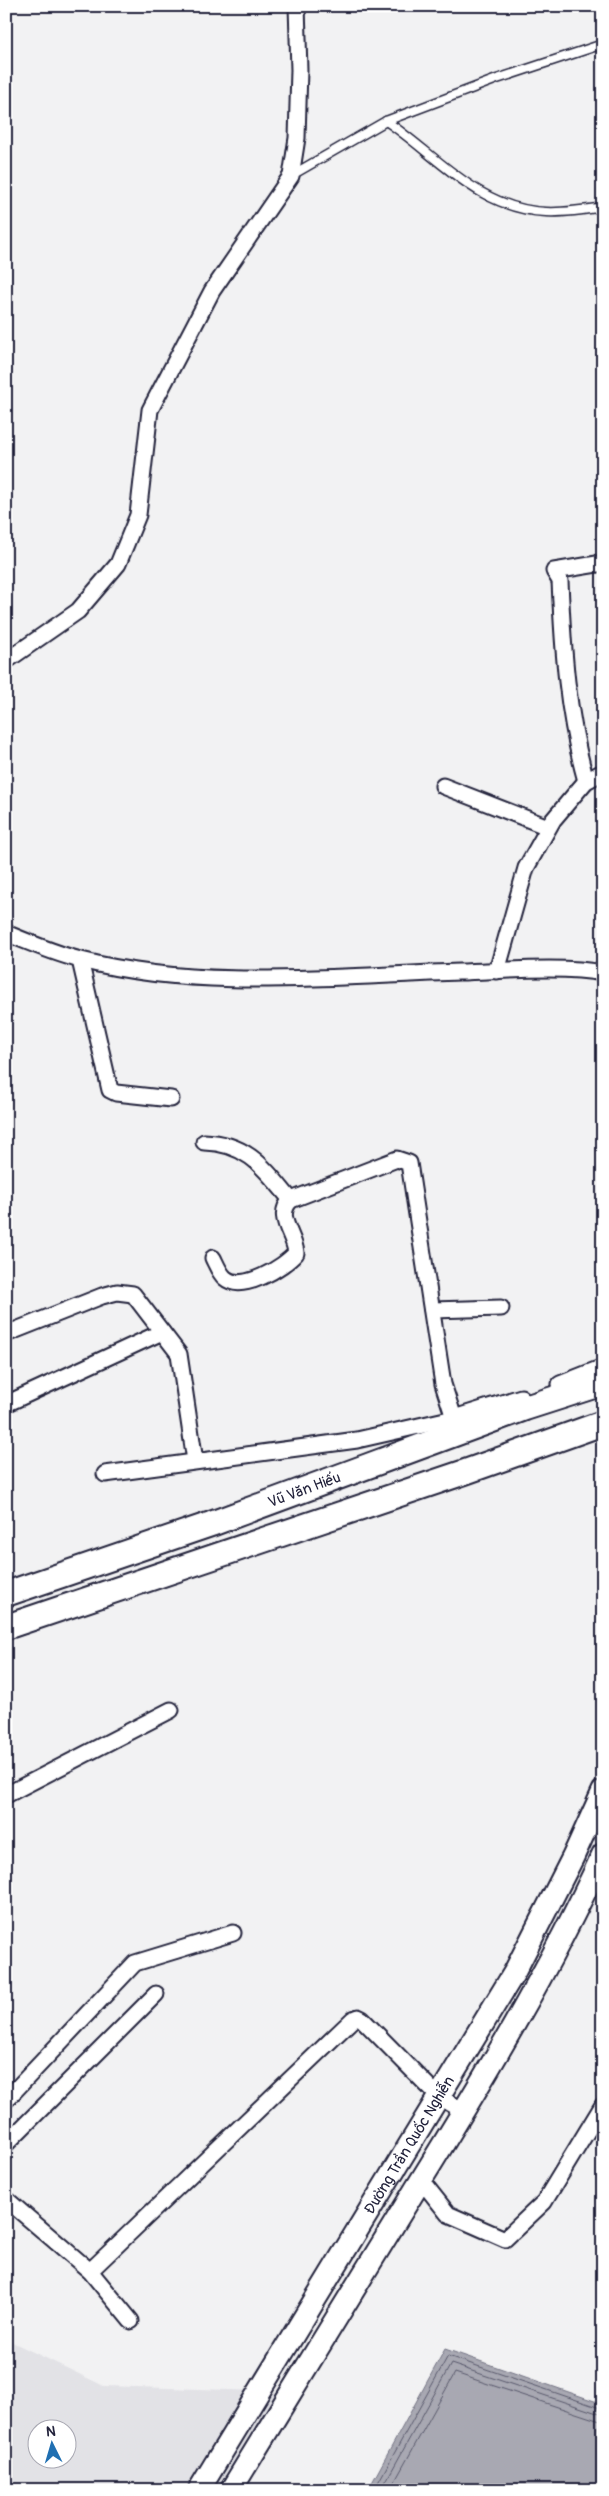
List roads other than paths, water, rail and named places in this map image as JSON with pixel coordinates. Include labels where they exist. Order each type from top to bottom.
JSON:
[{"type":"main road","name":"Vũ Văn Hiếu","points":[[6,1594],[202,1527],[523,1402],[603,1383]]},
{"type":"main road","points":[[6,1627],[456,1476],[603,1423]]},
{"type":"main road","name":"Đường Trần Quốc Nghiễn","points":[[200,2490],[528,1947],[603,1791]]},
{"type":"main road","name":"Đường Trần Quốc Nghiễn","points":[[231,2490],[464,2111],[541,1979],[603,1854]]},
{"type":"street","points":[[6,661],[78,611],[118,564],[138,515],[150,410],[212,291],[291,176],[297,138],[297,6]]},
{"type":"street","points":[[586,781],[574,736],[567,690],[560,582],[554,571],[603,563]]},
{"type":"street","points":[[497,971],[526,868],[548,827],[586,781],[603,772]]},
{"type":"street","points":[[443,786],[548,827]]},
{"type":"street","points":[[6,933],[80,960],[132,970],[238,980],[497,971],[575,970],[603,973]]},
{"type":"street","points":[[80,960],[110,1090],[116,1093],[171,1099]]},
{"type":"street","points":[[204,1142],[231,1145],[252,1157],[291,1200]]},
{"type":"street","points":[[213,1258],[225,1278],[236,1282],[254,1280],[268,1274],[289,1261],[296,1254],[295,1242],[285,1224],[285,1205],[291,1200],[397,1159],[409,1163],[443,1384],[454,1418]]},
{"type":"street","points":[[6,1334],[117,1292],[133,1294],[179,1354],[195,1461]]},
{"type":"street","points":[[432,1310],[502,1308]]},
{"type":"street","points":[[6,1404],[162,1332]]},
{"type":"street","points":[[105,1474],[356,1440],[523,1402],[603,1367]]},
{"type":"street","points":[[6,1795],[171,1710]]},
{"type":"street","points":[[6,2100],[135,1963],[233,1934]]},
{"type":"street","points":[[6,2144],[156,1994]]},
{"type":"street","points":[[90,2271],[346,2024],[358,2017],[439,2097],[464,2111]]},
{"type":"street","points":[[418,2185],[448,2214],[505,2239],[544,2202],[603,2105]]},
{"type":"street","points":[[6,2199],[90,2271],[131,2321]]},
{"type":"lane","points":[[291,176],[386,121],[497,79],[603,44]]},
{"type":"lane","points":[[386,121],[408,136],[463,182],[486,197],[508,206],[545,212],[603,207]]},
{"type":"water","points":[[445,2349],[603,2404],[603,2490],[368,2490]]}]
